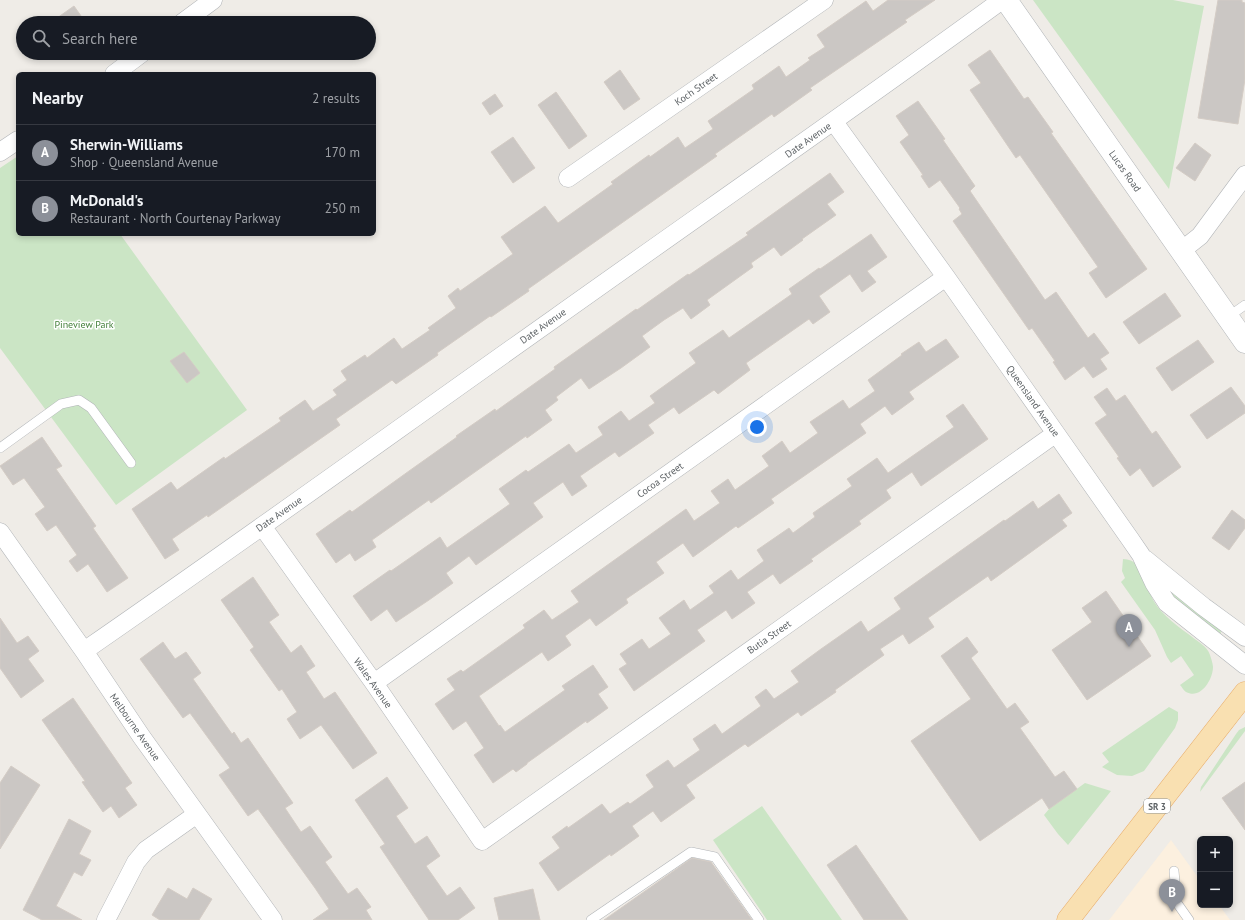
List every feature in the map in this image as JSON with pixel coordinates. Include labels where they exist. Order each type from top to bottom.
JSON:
[{"type":"main road","name":"SR 3","points":[[1068,920],[1245,693]]},
{"type":"street","points":[[191,16],[213,0]]},
{"type":"street","name":"Koch Street","points":[[568,178],[824,0]]},
{"type":"street","name":"Date Avenue","points":[[84,651],[744,184],[834,122],[1002,0]]},
{"type":"street","name":"Lucas Road","points":[[1006,0],[1181,251],[1241,329]]},
{"type":"street","points":[[117,72],[133,60]]},
{"type":"street","name":"Queensland Avenue","points":[[834,122],[946,277],[1141,556],[1154,583],[1167,603],[1245,665]]},
{"type":"street","points":[[0,152],[16,141]]},
{"type":"street","points":[[1181,251],[1200,236],[1245,176]]},
{"type":"street","name":"Cocoa Street","points":[[374,683],[946,277]]},
{"type":"street","name":"Butia Street","points":[[482,841],[1055,434]]},
{"type":"street","name":"Wales Avenue","points":[[262,526],[274,545],[374,683],[482,841]]},
{"type":"street","name":"Melbourne Avenue","points":[[0,532],[84,651],[141,736],[273,920]]},
{"type":"street","points":[[1141,556],[1204,607],[1245,637]]},
{"type":"street","points":[[106,920],[136,862],[146,850],[197,814]]},
{"type":"lane","points":[[0,448],[61,404],[79,400],[92,408],[131,463]]},
{"type":"lane","points":[[592,920],[691,852],[715,857],[759,920]]},
{"type":"lane","points":[[1174,871],[1177,903],[1189,920]]},
{"type":"shaded area","points":[[1171,840],[1197,876],[1197,908],[1221,908],[1230,920],[1109,920]]},
{"type":"green space","points":[[1033,0],[1173,0],[1204,6],[1169,189]]},
{"type":"green space","name":"Pineview Park","points":[[16,157],[16,236],[121,236],[247,410],[116,505],[0,348],[0,168]]},
{"type":"green space","points":[[1123,559],[1137,564],[1141,569],[1158,608],[1167,617],[1202,644],[1209,652],[1213,664],[1211,677],[1201,691],[1191,694],[1185,691],[1180,685],[1194,675],[1181,656],[1171,663],[1155,630],[1121,582],[1125,578],[1122,571]]},
{"type":"green space","points":[[1160,579],[1220,628],[1220,635],[1172,597]]},
{"type":"green space","points":[[1169,707],[1178,712],[1178,720],[1175,728],[1144,771],[1132,776],[1117,775],[1102,767],[1109,762],[1102,753]]},
{"type":"green space","points":[[1245,727],[1245,731],[1200,792],[1201,787],[1236,734],[1239,730]]},
{"type":"green space","points":[[1085,783],[1111,791],[1068,845],[1044,815],[1049,809]]},
{"type":"green space","points":[[762,806],[842,920],[767,920],[713,840]]},
{"type":"building","points":[[888,0],[935,0],[905,20],[907,22],[810,88],[812,90],[774,117],[772,114],[715,154],[717,156],[528,289],[529,291],[437,353],[438,355],[396,384],[392,380],[336,419],[340,425],[208,517],[207,515],[172,539],[179,550],[165,559],[132,509],[171,482],[177,490],[224,457],[225,459],[281,421],[279,418],[305,400],[313,411],[337,395],[333,390],[347,380],[341,371],[365,355],[367,358],[394,338],[402,349],[430,330],[428,328],[456,308],[448,296],[458,288],[460,291],[513,254],[501,237],[545,206],[558,223],[613,184],[611,182],[649,155],[650,157],[678,137],[685,148],[713,129],[708,121],[754,89],[752,85],[779,66],[786,77],[810,60],[808,58],[825,47],[817,35],[866,1],[873,11]]},
{"type":"building","points":[[1218,0],[1242,0],[1242,2],[1245,3],[1245,79],[1238,124],[1198,118]]},
{"type":"building","points":[[74,6],[81,16],[60,16]]},
{"type":"building","points":[[990,50],[1024,99],[1028,97],[1053,132],[1051,133],[1147,269],[1106,298],[1089,273],[1098,267],[1020,155],[1016,158],[970,90],[981,83],[968,65]]},
{"type":"building","points":[[620,70],[640,99],[624,110],[604,82]]},
{"type":"building","points":[[556,92],[587,136],[569,149],[538,105]]},
{"type":"building","points":[[495,94],[503,106],[490,115],[482,103]]},
{"type":"building","points":[[918,101],[945,139],[943,140],[975,186],[970,191],[1045,300],[1056,292],[1088,338],[1094,333],[1109,353],[1100,359],[1107,369],[1093,378],[1084,366],[1065,380],[1053,362],[1055,361],[1032,328],[1029,330],[953,221],[962,214],[959,209],[960,208],[940,180],[929,188],[921,176],[923,175],[900,142],[909,135],[896,116]]},
{"type":"building","points":[[513,137],[535,168],[513,183],[491,152]]},
{"type":"building","points":[[1195,143],[1211,155],[1195,181],[1176,168]]},
{"type":"building","points":[[830,173],[844,192],[827,204],[836,215],[781,256],[774,247],[751,263],[753,267],[707,300],[710,305],[691,319],[683,308],[664,320],[642,336],[650,347],[621,368],[589,389],[581,378],[556,397],[558,400],[545,410],[552,420],[527,438],[526,436],[431,503],[429,500],[372,540],[376,547],[355,561],[350,553],[336,563],[316,534],[350,510],[352,512],[495,409],[496,411],[555,369],[554,367],[636,309],[637,310],[688,274],[689,275],[748,235],[746,233]]},
{"type":"building","points":[[871,234],[887,257],[867,271],[876,282],[862,292],[850,274],[819,296],[830,312],[813,324],[809,319],[746,363],[750,370],[718,394],[714,390],[679,414],[674,407],[648,425],[654,433],[619,457],[615,452],[580,476],[587,486],[572,496],[563,482],[533,503],[543,517],[476,565],[469,556],[446,573],[453,583],[396,622],[387,609],[371,621],[353,596],[440,537],[447,548],[510,504],[499,489],[526,470],[528,472],[569,444],[576,453],[603,435],[598,427],[621,411],[629,421],[655,403],[650,396],[696,363],[689,353],[723,330],[729,338],[792,294],[789,289]]},
{"type":"building","points":[[1165,293],[1181,316],[1139,344],[1123,322]]},
{"type":"building","points":[[946,339],[959,357],[909,392],[914,399],[892,415],[885,406],[860,424],[866,433],[771,499],[774,503],[738,528],[736,526],[693,557],[683,543],[656,562],[664,573],[626,599],[628,603],[596,626],[590,618],[565,636],[571,645],[548,661],[542,652],[479,696],[499,726],[500,725],[505,732],[565,690],[562,686],[593,665],[608,687],[598,694],[608,708],[587,723],[586,721],[516,772],[513,769],[493,783],[474,755],[484,748],[466,721],[453,730],[435,704],[455,690],[447,679],[461,670],[463,672],[525,628],[523,625],[544,610],[552,620],[579,602],[571,591],[686,509],[694,521],[720,503],[711,491],[728,479],[735,490],[769,466],[762,456],[782,441],[790,453],[818,433],[810,422],[843,400],[849,409],[875,391],[868,380],[902,355],[901,354],[919,342],[926,352]]},
{"type":"building","points":[[1198,340],[1214,362],[1172,391],[1156,368]]},
{"type":"building","points":[[184,352],[200,373],[187,383],[170,361]]},
{"type":"building","points":[[1231,387],[1245,406],[1245,413],[1207,439],[1190,415]]},
{"type":"building","points":[[1107,388],[1116,401],[1125,395],[1152,434],[1156,431],[1181,467],[1153,487],[1140,468],[1130,476],[1117,458],[1119,457],[1095,423],[1107,415],[1094,397]]},
{"type":"building","points":[[963,404],[988,439],[921,486],[912,472],[886,490],[891,498],[859,521],[861,524],[811,559],[813,561],[780,584],[773,574],[747,592],[755,603],[732,619],[726,610],[697,630],[705,641],[634,691],[619,669],[627,664],[620,654],[642,639],[649,649],[671,634],[659,618],[684,600],[690,610],[714,593],[709,586],[731,570],[738,580],[764,561],[757,550],[789,528],[793,533],[815,517],[813,513],[852,486],[847,479],[877,458],[888,473],[954,427],[946,416]]},
{"type":"building","points":[[42,437],[62,466],[56,469],[96,526],[93,528],[128,578],[107,592],[88,564],[77,572],[69,561],[77,555],[56,525],[47,531],[35,514],[45,507],[24,478],[13,485],[0,466]]},
{"type":"building","points":[[1059,494],[1072,513],[1062,520],[1067,526],[991,581],[988,576],[928,618],[934,627],[909,644],[903,634],[880,649],[884,655],[835,690],[836,692],[801,716],[798,712],[748,747],[745,744],[686,785],[695,798],[661,822],[653,811],[632,826],[639,836],[611,856],[610,854],[558,891],[539,863],[560,848],[552,837],[567,826],[568,828],[602,804],[610,814],[628,802],[630,804],[654,787],[646,775],[668,760],[674,768],[700,750],[693,739],[715,724],[722,734],[761,706],[755,697],[766,689],[774,699],[799,682],[791,671],[821,649],[861,621],[868,632],[901,609],[894,598],[1033,501],[1038,509]]},
{"type":"building","points":[[1232,510],[1245,520],[1245,528],[1229,550],[1212,538]]},
{"type":"building","points":[[253,577],[279,615],[269,622],[291,653],[301,645],[315,666],[306,672],[324,699],[335,692],[377,753],[353,769],[321,725],[300,739],[287,719],[297,712],[282,689],[279,691],[250,650],[254,647],[221,600]]},
{"type":"building","points":[[1106,591],[1151,656],[1087,700],[1052,650],[1092,622],[1082,608]]},
{"type":"building","points":[[0,618],[17,643],[28,636],[39,651],[28,659],[44,681],[21,698],[0,668]]},
{"type":"building","points":[[967,637],[978,652],[971,658],[1007,709],[1015,703],[1029,722],[1020,728],[1055,777],[1064,771],[1077,789],[1049,809],[1042,798],[980,841],[911,741],[971,699],[941,656]]},
{"type":"building","points":[[163,642],[175,659],[186,652],[201,673],[193,679],[232,734],[234,732],[241,743],[248,738],[293,803],[285,808],[301,832],[310,826],[332,857],[325,862],[348,894],[357,888],[371,907],[366,910],[372,920],[313,920],[329,909],[258,809],[248,816],[219,775],[230,768],[190,713],[183,718],[140,659]]},
{"type":"building","points":[[73,698],[132,783],[125,788],[137,805],[119,818],[111,806],[103,812],[82,782],[85,781],[42,720]]},
{"type":"building","points":[[11,766],[40,785],[0,849],[0,783]]},
{"type":"building","points":[[387,777],[408,808],[396,816],[415,844],[427,836],[440,856],[426,866],[447,896],[460,887],[475,908],[458,920],[429,920],[380,847],[385,844],[355,800]]},
{"type":"building","points":[[1245,782],[1245,830],[1222,798]]},
{"type":"building","points":[[69,819],[91,831],[79,854],[91,860],[82,876],[74,872],[56,906],[82,920],[42,920],[23,910]]},
{"type":"building","points":[[856,845],[908,920],[864,920],[827,865]]},
{"type":"building","points":[[692,858],[711,862],[752,920],[604,920]]},
{"type":"building","points":[[168,888],[187,899],[193,888],[212,899],[199,920],[160,920],[152,915]]},
{"type":"building","points":[[533,889],[540,920],[499,920],[494,898]]},
{"type":"place","name":"Sherwin-Williams","points":[[1129,647]]},
{"type":"place","name":"McDonald's","points":[[1172,912]]}]
